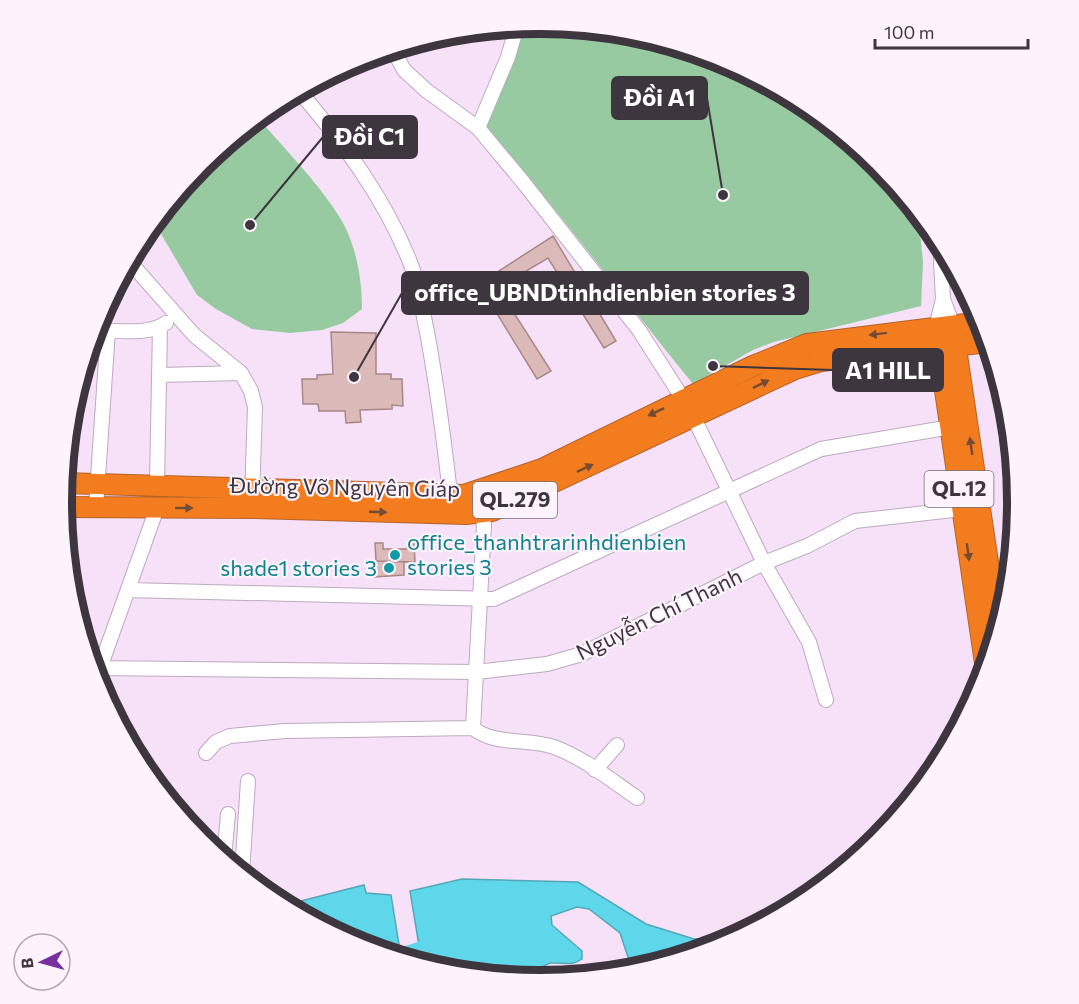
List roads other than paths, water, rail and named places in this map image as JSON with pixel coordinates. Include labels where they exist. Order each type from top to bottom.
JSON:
[{"type":"highway","name":"Đường Võ Nguyên Giáp","points":[[73,483],[464,495],[531,474],[683,399],[807,344],[971,323]]},
{"type":"highway","name":"QL.12","points":[[944,327],[977,491],[981,522],[1000,584]]},
{"type":"highway","name":"Đường Võ Nguyên Giáp","points":[[72,507],[252,508],[466,514],[492,511],[770,379],[821,361],[979,343]]},
{"type":"highway","name":"QL.12","points":[[948,347],[951,426],[982,650]]},
{"type":"highway","points":[[683,399],[693,416]]},
{"type":"highway","points":[[157,484],[157,508]]},
{"type":"highway","points":[[341,511],[342,490]]},
{"type":"highway","points":[[977,491],[962,509],[981,522]]},
{"type":"street","points":[[478,128],[508,57],[514,36]]},
{"type":"street","points":[[397,57],[404,70],[478,128],[639,330],[683,399]]},
{"type":"street","points":[[305,98],[361,169],[386,209],[411,263],[418,285],[439,396],[450,494]]},
{"type":"street","points":[[941,263],[944,327]]},
{"type":"street","points":[[135,268],[194,335],[241,373],[252,392],[255,407],[252,508]]},
{"type":"street","points":[[105,330],[140,331],[160,327],[177,315]]},
{"type":"street","points":[[157,484],[160,327]]},
{"type":"street","points":[[96,507],[102,340]]},
{"type":"street","points":[[159,375],[241,373]]},
{"type":"street","points":[[693,416],[764,562],[809,642],[825,700]]},
{"type":"street","points":[[128,590],[494,599],[821,449],[951,426]]},
{"type":"street","points":[[100,661],[157,508]]},
{"type":"street","name":"Nguyễn Chí Thanh","points":[[105,672],[476,672],[547,664],[582,654],[764,562],[807,546],[855,522],[962,509]]},
{"type":"street","points":[[473,728],[484,525],[482,512]]},
{"type":"street","points":[[206,753],[216,742],[230,736],[285,731],[473,728],[487,736],[546,744],[595,770],[637,798]]},
{"type":"street","points":[[595,770],[617,745]]},
{"type":"street","points":[[243,863],[248,782]]},
{"type":"street","points":[[225,848],[228,814]]},
{"type":"water","points":[[462,879],[578,882],[646,924],[694,939],[705,939],[630,961],[620,933],[589,909],[577,907],[551,916],[552,925],[582,951],[582,959],[567,964],[551,963],[539,970],[478,966],[420,954],[410,891]]},
{"type":"water","points":[[364,885],[366,893],[391,895],[400,948],[361,934],[298,902]]},
{"type":"waterway","points":[[414,953],[444,943]]},
{"type":"place","name":"Đồi A1","points":[[723,195]]},
{"type":"place","name":"Đồi C1","points":[[250,225]]},
{"type":"place","name":"A1 HILL","points":[[713,366]]},
{"type":"place","name":"office_UBNDtinhdienbien stories 3","points":[[354,377]]},
{"type":"place","name":"office_thanhtrarinhdienbien stories 3","points":[[395,555]]},
{"type":"place","name":"shade1 stories 3","points":[[389,568]]}]
